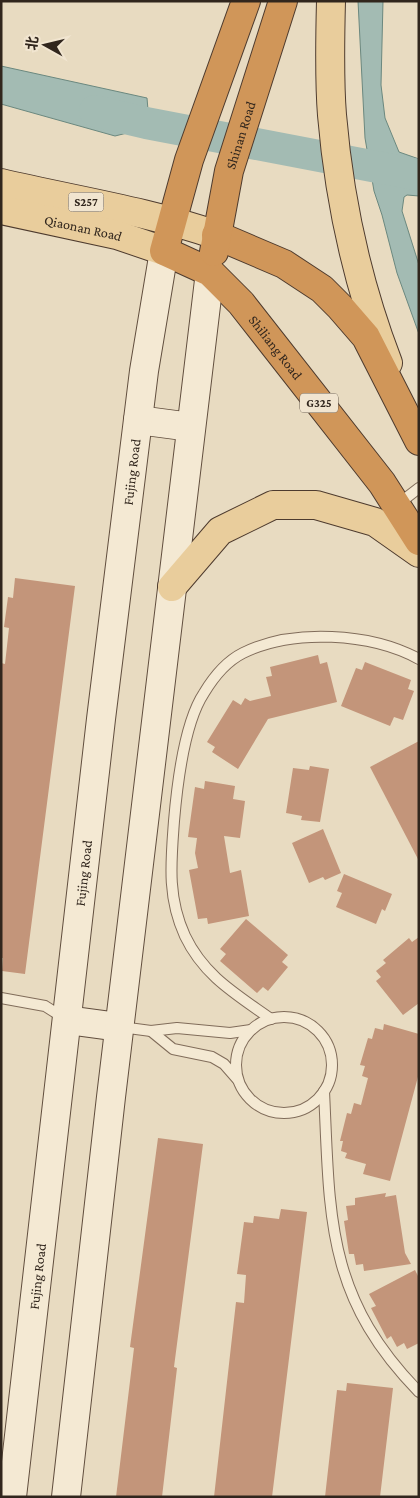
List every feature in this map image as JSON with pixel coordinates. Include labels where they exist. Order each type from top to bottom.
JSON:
[{"type":"highway","points":[[164,251],[170,221],[189,160],[246,1]]},
{"type":"highway","name":"Shinan Road","points":[[210,272],[230,171],[283,1]]},
{"type":"highway","points":[[211,97],[248,110]]},
{"type":"highway","points":[[216,235],[284,264],[322,289],[340,307],[366,337],[417,438]]},
{"type":"highway","name":"Shiliang Road","points":[[164,251],[210,272],[241,303],[267,333],[397,505],[419,540]]},
{"type":"main road","points":[[331,1],[332,116],[345,202],[359,269],[382,347],[417,438]]},
{"type":"main road","name":"Qiaonan Road","points":[[1,183],[170,221]]},
{"type":"main road","name":"Qiaonan Road","points":[[1,210],[117,235],[164,251]]},
{"type":"main road","name":"S257","points":[[170,221],[216,235]]},
{"type":"main road","name":"Fujing Road","points":[[12,1497],[138,420],[164,251]]},
{"type":"main road","points":[[66,1497],[119,1027],[210,272]]},
{"type":"main road","points":[[138,420],[191,427]]},
{"type":"main road","points":[[172,587],[220,531],[273,505],[316,505],[375,522],[419,553]]},
{"type":"main road","points":[[67,1020],[119,1027]]},
{"type":"lane","points":[[397,505],[419,488]]},
{"type":"lane","points":[[271,1019],[217,982],[199,959],[185,936],[175,909],[171,888],[176,798],[192,719],[203,694],[223,668],[243,653],[268,645],[316,636],[346,637],[384,645],[419,660]]},
{"type":"lane","points":[[1,998],[45,1006],[67,1020]]},
{"type":"lane","points":[[119,1027],[151,1031],[177,1028],[230,1034],[251,1030],[271,1019],[292,1017],[311,1025],[320,1033],[331,1056],[329,1080],[324,1091],[306,1108],[282,1113],[259,1106],[246,1095],[238,1080],[224,1064],[212,1057],[173,1049],[151,1031]]},
{"type":"lane","points":[[238,1080],[236,1069],[239,1047],[251,1030]]},
{"type":"lane","points":[[324,1091],[331,1217],[343,1273],[354,1300],[372,1334],[400,1372],[419,1392]]},
{"type":"water","points":[[358,1],[383,1],[381,85],[385,118],[399,152],[419,159],[419,196],[407,195],[404,197],[402,211],[419,265],[419,334],[397,273],[374,191],[365,138]]},
{"type":"water","points":[[1,66],[147,98],[148,110],[131,132],[115,136],[1,104]]},
{"type":"building","points":[[15,578],[75,586],[25,974],[2,971],[3,958],[1,958],[1,663],[5,664],[9,628],[4,627],[8,597],[13,598]]},
{"type":"building","points":[[318,655],[320,664],[327,662],[337,702],[268,719],[238,769],[212,752],[215,747],[207,742],[233,700],[241,705],[245,698],[250,701],[271,696],[266,677],[272,676],[270,667]]},
{"type":"building","points":[[365,662],[411,680],[408,689],[414,691],[403,720],[394,717],[390,726],[341,706],[356,668],[362,670]]},
{"type":"building","points":[[419,741],[419,861],[370,767]]},
{"type":"building","points":[[310,766],[329,769],[320,822],[301,820],[302,816],[286,813],[293,768],[309,770]]},
{"type":"building","points":[[205,781],[235,786],[233,799],[245,801],[240,838],[224,836],[230,873],[241,870],[249,916],[208,924],[207,918],[198,919],[189,870],[198,868],[195,853],[197,838],[188,837],[195,787],[204,789]]},
{"type":"building","points":[[323,829],[341,873],[325,880],[323,877],[309,883],[292,843]]},
{"type":"building","points":[[344,874],[392,894],[385,911],[382,909],[376,924],[336,907],[342,893],[337,891]]},
{"type":"building","points":[[246,919],[288,955],[282,962],[288,967],[268,991],[263,987],[257,993],[220,961],[226,954],[220,949]]},
{"type":"building","points":[[419,937],[419,1003],[403,1015],[376,981],[381,977],[376,971],[386,963],[383,960],[409,938],[412,942]]},
{"type":"building","points":[[384,1024],[419,1034],[419,1073],[390,1181],[363,1174],[366,1164],[345,1158],[347,1153],[341,1151],[343,1141],[340,1141],[347,1113],[351,1114],[354,1103],[361,1105],[368,1078],[362,1076],[365,1066],[360,1065],[368,1038],[372,1039],[375,1028],[383,1030]]},
{"type":"building","points":[[158,1138],[203,1144],[174,1367],[177,1368],[162,1497],[116,1497],[134,1348],[130,1347]]},
{"type":"building","points":[[386,1193],[385,1197],[396,1195],[405,1253],[411,1264],[364,1271],[363,1264],[356,1265],[354,1254],[349,1254],[344,1221],[348,1220],[346,1206],[355,1205],[355,1198]]},
{"type":"building","points":[[281,1209],[307,1212],[272,1497],[214,1497],[236,1302],[244,1303],[246,1275],[237,1274],[244,1222],[253,1223],[254,1216],[279,1219]]},
{"type":"building","points":[[415,1270],[419,1278],[419,1343],[407,1349],[404,1343],[397,1347],[391,1336],[387,1339],[371,1308],[376,1306],[369,1294]]},
{"type":"building","points":[[347,1383],[393,1388],[380,1497],[325,1497],[337,1390],[346,1391]]},
{"type":"waterway","points":[[95,111],[146,123],[419,175]]}]
